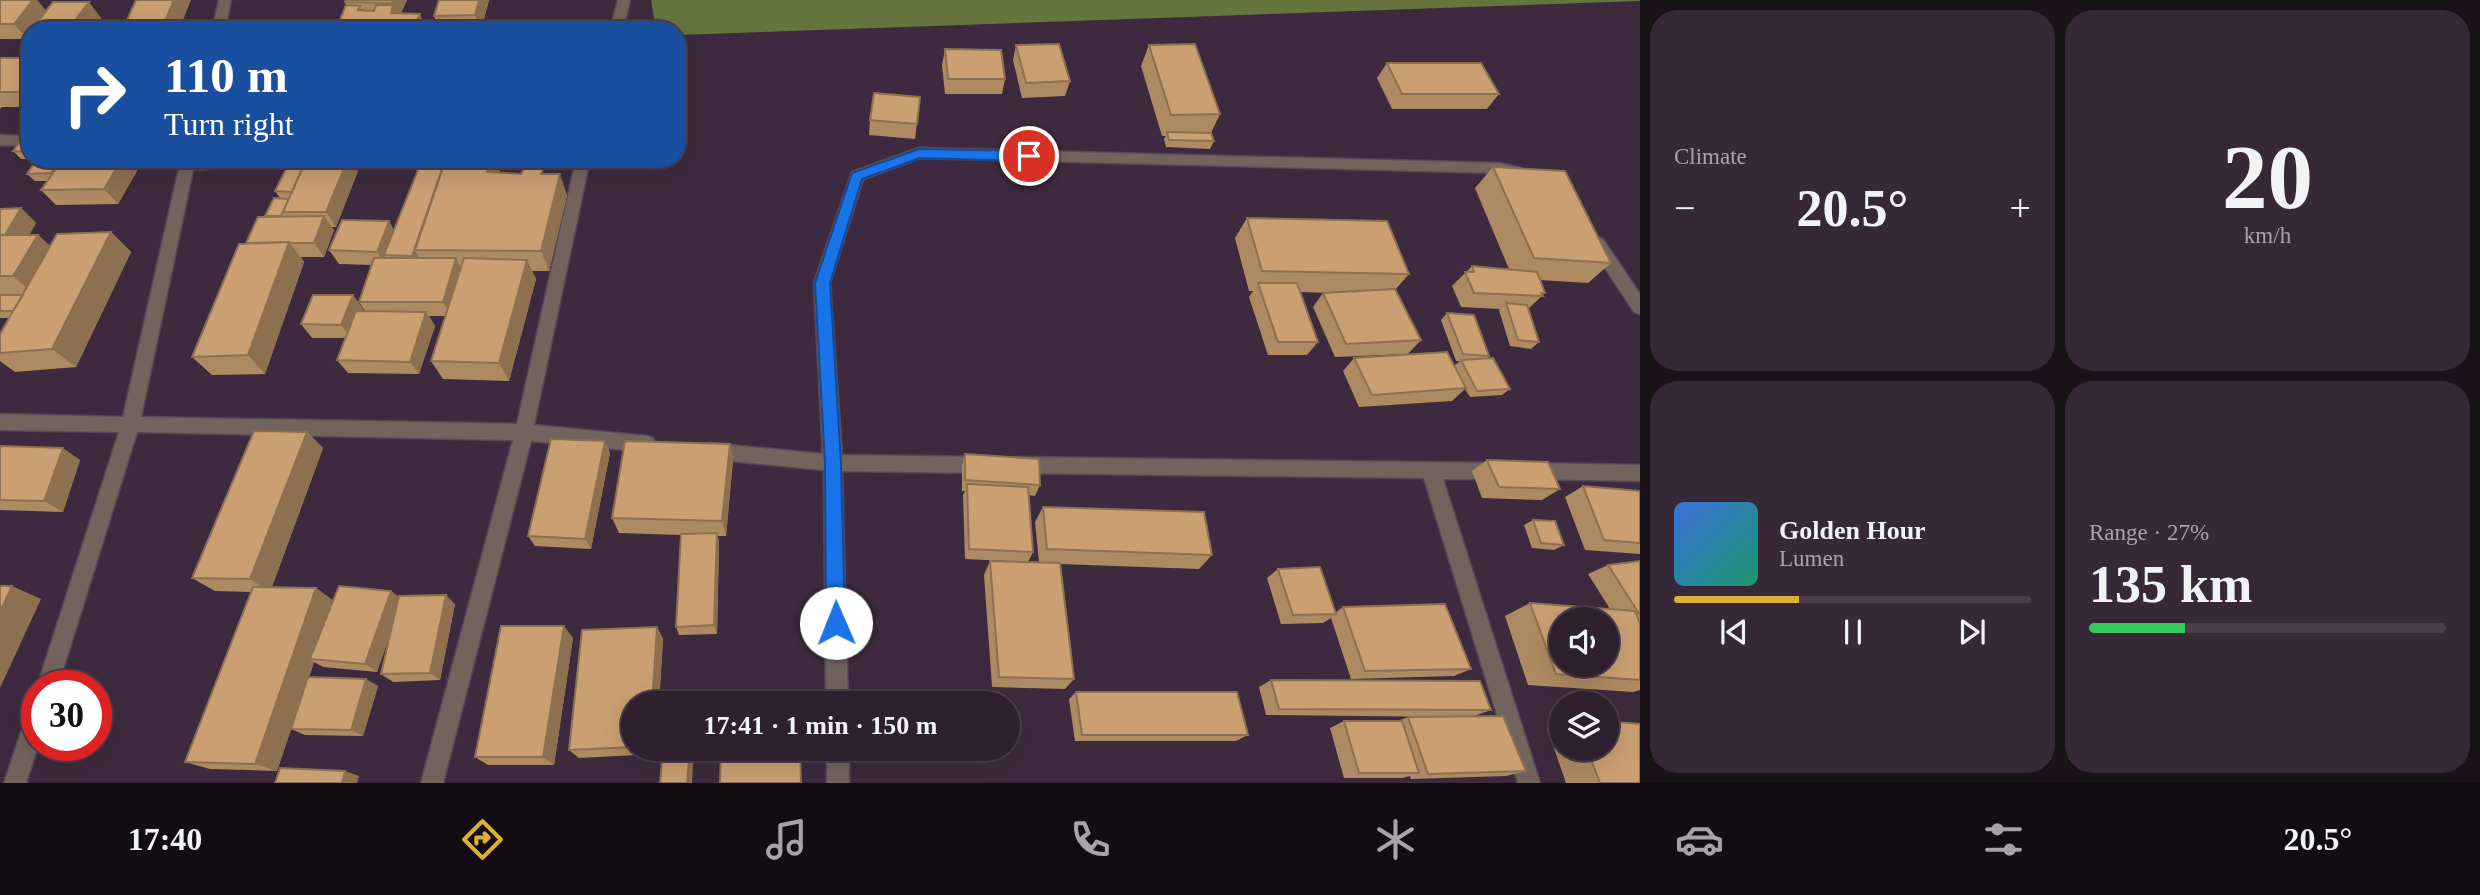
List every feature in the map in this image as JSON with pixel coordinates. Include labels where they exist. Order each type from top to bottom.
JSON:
[{"type":"street","points":[[220,21],[225,0]]},
{"type":"street","points":[[618,21],[624,0]]},
{"type":"street","points":[[0,141],[21,141]]},
{"type":"street","points":[[837,691],[833,463],[822,283],[857,176],[919,153],[1499,168],[1531,176]]},
{"type":"street","points":[[52,670],[131,423],[187,168]]},
{"type":"street","points":[[432,783],[524,432],[581,168]]},
{"type":"street","points":[[1586,227],[1640,307]]},
{"type":"street","points":[[0,422],[524,432],[833,463],[1640,473]]},
{"type":"street","points":[[1431,470],[1529,783]]},
{"type":"street","points":[[15,783],[22,761]]},
{"type":"street","points":[[838,761],[838,783]]},
{"type":"green space","points":[[651,0],[1640,0],[686,35],[686,21],[654,21]]},
{"type":"building","points":[[0,0],[33,0],[14,24],[0,24]]},
{"type":"building","points":[[136,0],[174,0],[165,21],[127,21]]},
{"type":"building","points":[[393,0],[392,3],[345,2]]},
{"type":"building","points":[[439,0],[479,0],[475,15],[434,16]]},
{"type":"building","points":[[53,2],[89,2],[74,21],[38,21]]},
{"type":"building","points":[[346,5],[360,6],[358,10],[374,11],[376,5],[393,5],[391,13],[420,14],[417,21],[340,21]]},
{"type":"building","points":[[1059,44],[1070,81],[1026,83],[1016,45]]},
{"type":"building","points":[[1195,44],[1220,114],[1171,115],[1149,45]]},
{"type":"building","points":[[945,49],[1001,50],[1005,79],[948,79]]},
{"type":"building","points":[[0,58],[21,58],[21,89],[19,92],[0,92]]},
{"type":"building","points":[[1387,63],[1481,63],[1499,94],[1402,94]]},
{"type":"building","points":[[874,93],[920,97],[917,124],[870,120]]},
{"type":"building","points":[[1167,132],[1211,133],[1214,141],[1169,140]]},
{"type":"building","points":[[19,143],[21,151],[13,151]]},
{"type":"building","points":[[1493,167],[1565,171],[1611,263],[1534,258]]},
{"type":"building","points":[[31,168],[54,168],[51,173],[27,174]]},
{"type":"building","points":[[57,168],[117,168],[104,189],[41,190]]},
{"type":"building","points":[[286,168],[303,168],[292,192],[275,191]]},
{"type":"building","points":[[302,168],[344,168],[326,212],[283,212]]},
{"type":"building","points":[[419,168],[442,168],[412,256],[384,255]]},
{"type":"building","points":[[443,168],[488,168],[487,172],[521,174],[524,168],[544,168],[541,174],[560,174],[541,251],[415,250]]},
{"type":"building","points":[[274,198],[289,199],[281,216],[265,216]]},
{"type":"building","points":[[21,208],[5,235],[0,235],[0,209]]},
{"type":"building","points":[[324,216],[314,243],[246,243],[258,217]]},
{"type":"building","points":[[1247,218],[1387,221],[1409,274],[1262,271]]},
{"type":"building","points":[[342,220],[389,221],[377,252],[329,250]]},
{"type":"building","points":[[111,232],[52,349],[0,353],[0,334],[57,234]]},
{"type":"building","points":[[0,235],[38,235],[13,276],[0,276]]},
{"type":"building","points":[[289,242],[248,355],[192,357],[239,244]]},
{"type":"building","points":[[374,258],[456,258],[443,302],[359,302]]},
{"type":"building","points":[[464,258],[527,260],[499,363],[431,361]]},
{"type":"building","points":[[1472,266],[1537,272],[1545,293],[1541,293],[1543,296],[1474,293],[1465,272],[1474,272]]},
{"type":"building","points":[[1258,283],[1297,283],[1318,342],[1278,342]]},
{"type":"building","points":[[1395,289],[1421,340],[1346,344],[1323,293]]},
{"type":"building","points":[[0,295],[23,295],[13,311],[0,311]]},
{"type":"building","points":[[313,295],[353,295],[341,325],[301,324]]},
{"type":"building","points":[[1506,303],[1527,305],[1539,342],[1518,340]]},
{"type":"building","points":[[356,311],[426,312],[410,362],[337,360]]},
{"type":"building","points":[[1447,313],[1474,315],[1489,356],[1463,354]]},
{"type":"building","points":[[1447,352],[1466,388],[1372,395],[1354,358]]},
{"type":"building","points":[[1493,358],[1510,389],[1477,391],[1461,360]]},
{"type":"building","points":[[254,431],[307,432],[250,579],[192,578]]},
{"type":"building","points":[[551,439],[605,441],[585,539],[528,536]]},
{"type":"building","points":[[625,441],[730,444],[722,521],[612,518]]},
{"type":"building","points":[[0,446],[63,448],[44,501],[0,500]]},
{"type":"building","points":[[965,454],[1039,459],[1040,485],[965,480]]},
{"type":"building","points":[[1487,460],[1548,462],[1560,489],[1499,487]]},
{"type":"building","points":[[967,484],[1028,487],[1033,552],[969,549]]},
{"type":"building","points":[[1583,486],[1640,491],[1640,543],[1604,540]]},
{"type":"building","points":[[1043,507],[1204,512],[1212,555],[1047,549]]},
{"type":"building","points":[[1533,520],[1555,521],[1564,545],[1541,543]]},
{"type":"building","points":[[717,533],[714,625],[676,627],[681,534]]},
{"type":"building","points":[[990,561],[1060,563],[1074,679],[999,677]]},
{"type":"building","points":[[1640,561],[1640,615],[1608,565]]},
{"type":"building","points":[[1320,567],[1336,614],[1293,615],[1278,569]]},
{"type":"building","points":[[0,586],[12,586],[0,612]]},
{"type":"building","points":[[339,586],[391,591],[365,664],[310,659]]},
{"type":"building","points":[[253,587],[316,588],[255,764],[185,762]]},
{"type":"building","points":[[446,595],[430,673],[381,674],[399,596]]},
{"type":"building","points":[[1530,603],[1582,607],[1549,607],[1549,655]]},
{"type":"building","points":[[1445,604],[1471,669],[1365,671],[1343,607]]},
{"type":"building","points":[[1619,610],[1635,611],[1640,623],[1640,680],[1598,677],[1619,677]]},
{"type":"building","points":[[501,626],[564,626],[543,757],[475,757]]},
{"type":"building","points":[[657,627],[653,691],[621,691],[621,748],[569,750],[582,630]]},
{"type":"building","points":[[308,677],[366,679],[351,730],[291,729]]},
{"type":"building","points":[[1271,680],[1480,681],[1491,710],[1279,709]]},
{"type":"building","points":[[1076,692],[1237,692],[1248,735],[1082,735]]},
{"type":"building","points":[[1503,716],[1526,771],[1428,774],[1408,717]]},
{"type":"building","points":[[1344,721],[1402,721],[1419,773],[1359,773]]},
{"type":"building","points":[[1619,722],[1640,724],[1640,783],[1600,783],[1592,761],[1619,761]]},
{"type":"building","points":[[662,761],[689,761],[687,783],[660,783]]},
{"type":"building","points":[[721,761],[800,761],[801,783],[720,783]]},
{"type":"building","points":[[280,768],[345,771],[342,783],[275,783]]},
{"type":"route","points":[[836,623],[833,463],[822,283],[857,176],[919,153],[1029,156]]}]
